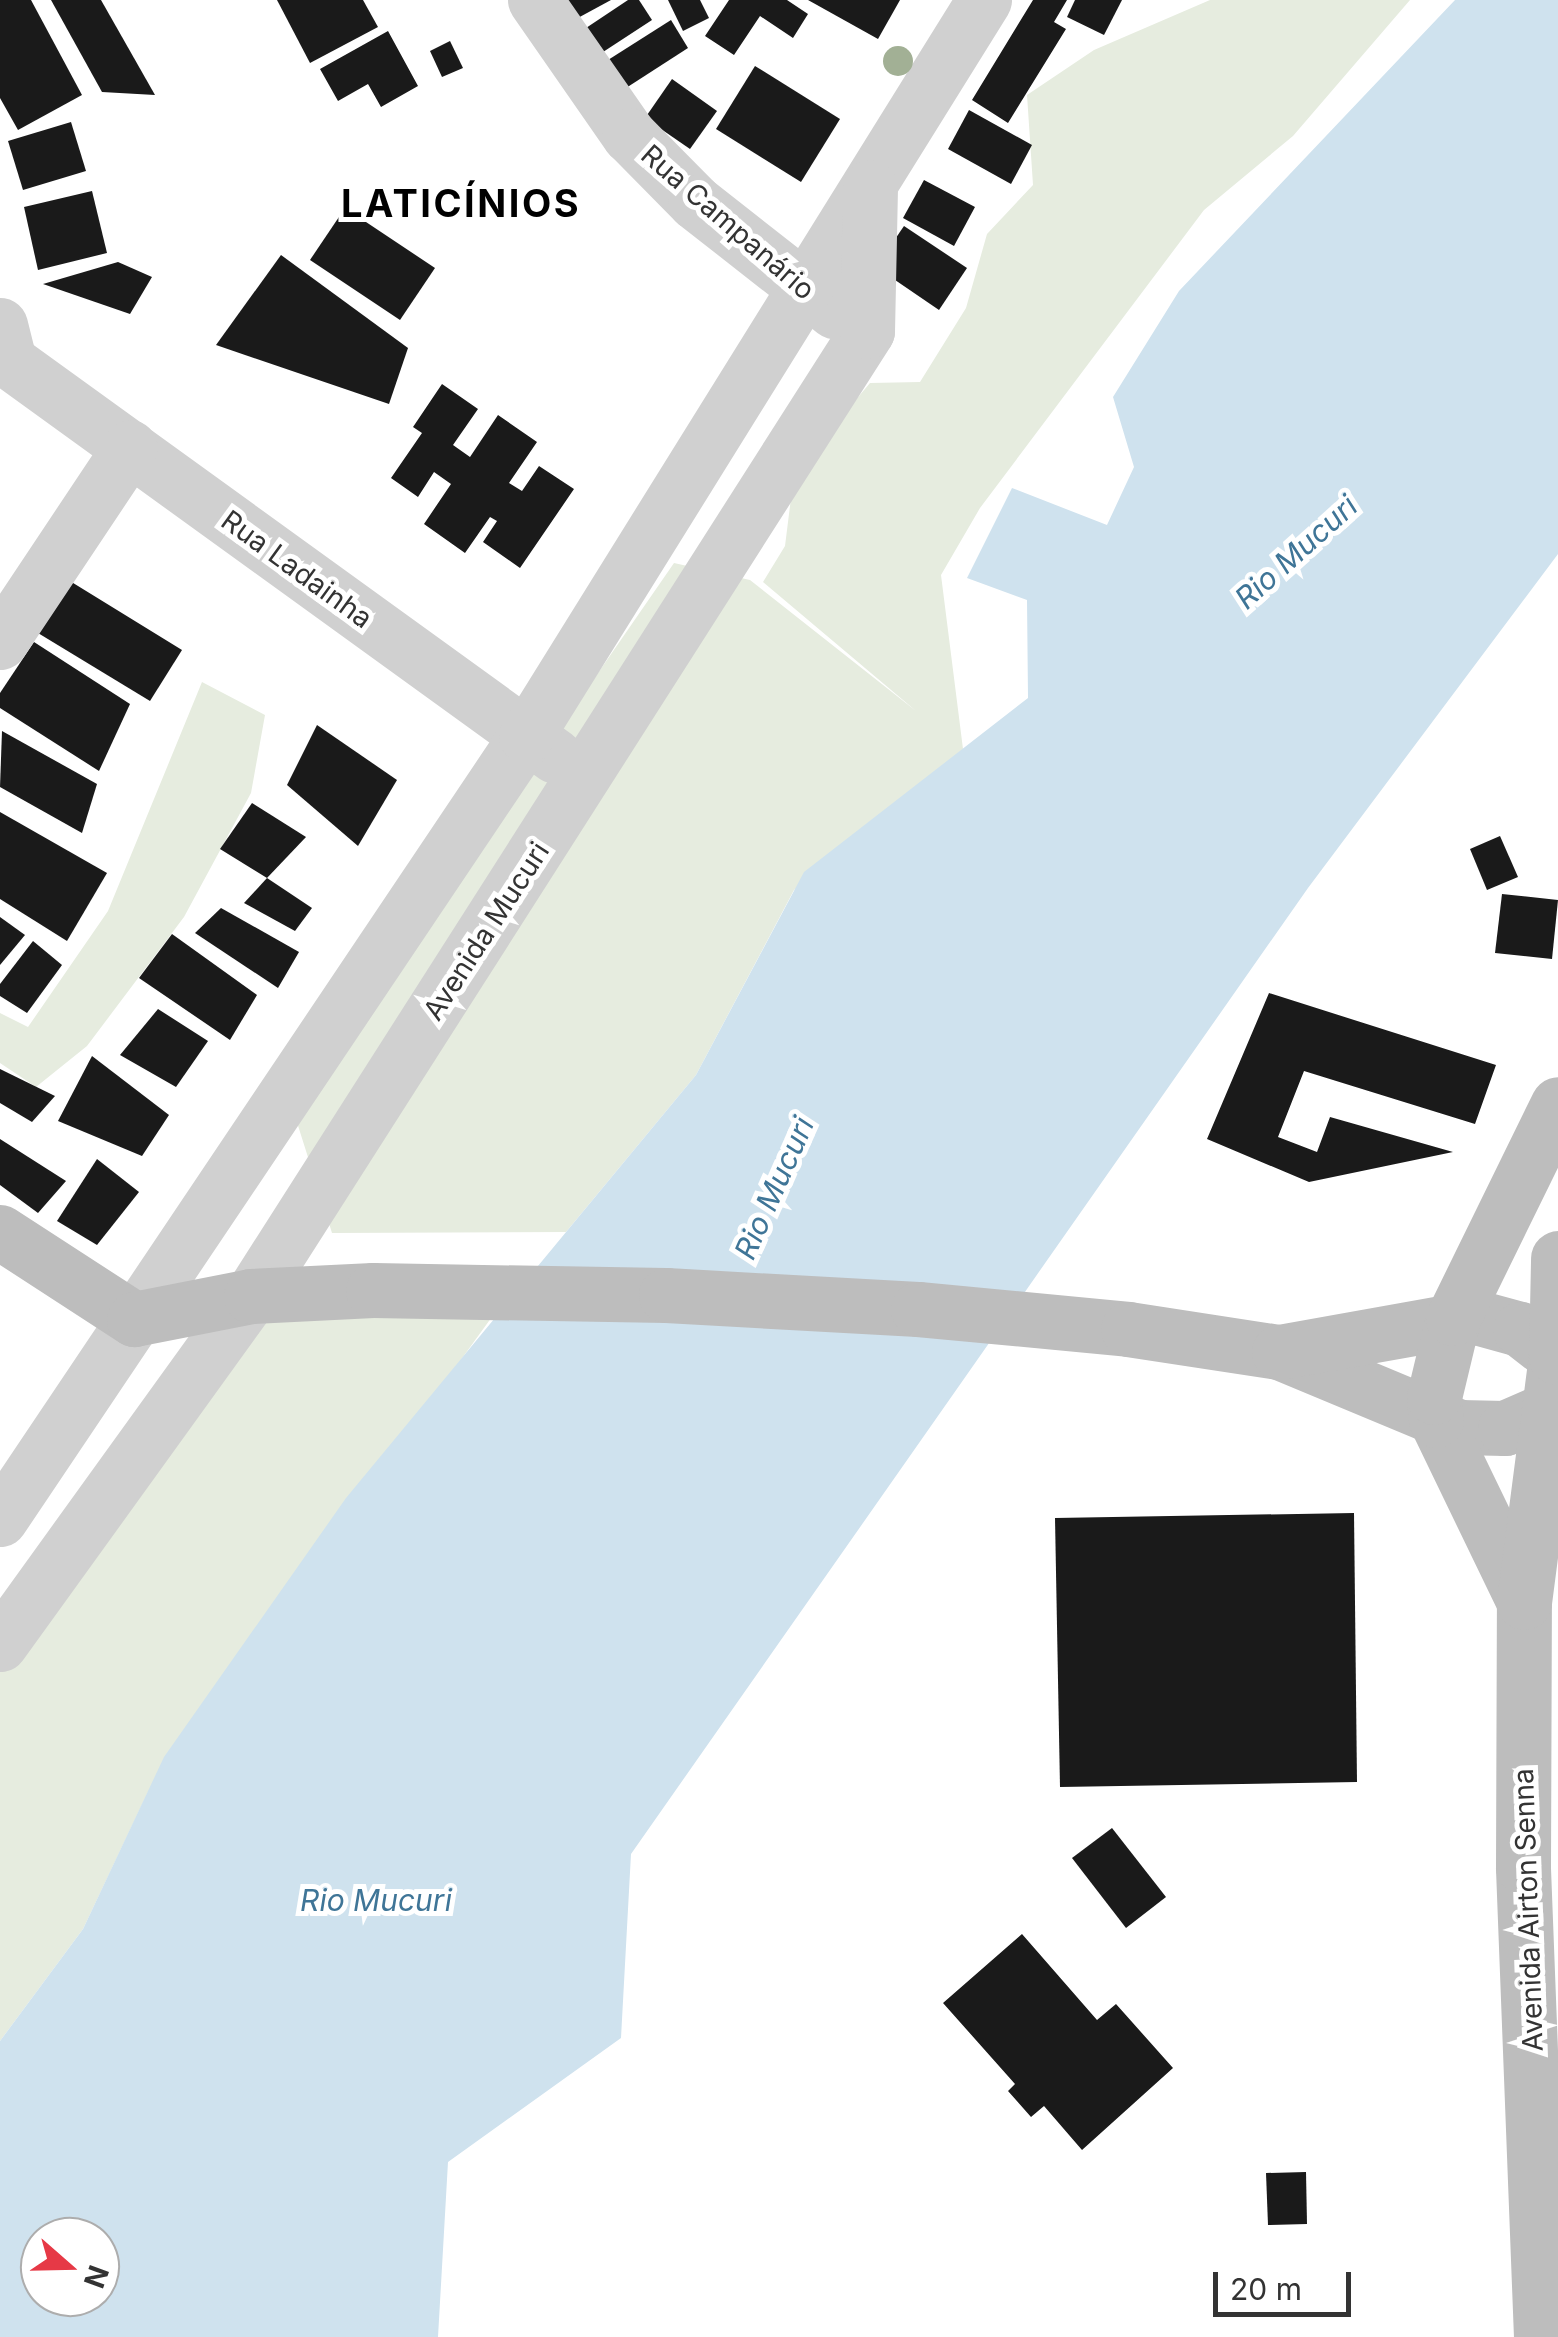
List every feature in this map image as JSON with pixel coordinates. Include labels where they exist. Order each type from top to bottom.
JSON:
[{"type":"main road","points":[[1437,1397],[1454,1318],[1558,1104]]},
{"type":"main road","points":[[0,1232],[134,1319],[250,1296],[372,1290],[666,1295],[1128,1328],[1278,1352],[1437,1397],[1494,1429],[1554,1379],[1520,1329],[1454,1318],[1278,1352]]},
{"type":"main road","name":"Avenida Airton Senna","points":[[1540,2337],[1522,1867],[1524,1602],[1554,1379],[1558,1258]]},
{"type":"main road","name":"Avenida Airton Senna","points":[[1437,1397],[1524,1602]]},
{"type":"street","name":"Rua Campanário","points":[[535,0],[629,135],[696,202],[805,294],[866,331]]},
{"type":"street","points":[[0,1519],[526,736],[805,294],[870,179],[984,0]]},
{"type":"street","points":[[866,331],[870,179]]},
{"type":"street","name":"Avenida Mucuri","points":[[0,1644],[250,1296],[586,776],[866,331]]},
{"type":"street","name":"Rua Ladainha","points":[[3,348],[130,447],[586,776]]},
{"type":"street","points":[[0,642],[130,447]]},
{"type":"shaded area","points":[[1210,0],[1410,0],[1293,136],[1204,210],[980,508],[941,575],[963,749],[794,890],[696,1075],[566,1232],[332,1233],[294,1113],[674,563],[750,580],[916,711],[763,582],[785,546],[791,498],[815,448],[870,383],[920,382],[966,308],[987,234],[1033,185],[1027,95],[1094,50]]},
{"type":"shaded area","points":[[202,682],[265,715],[251,793],[184,917],[87,1046],[36,1087],[0,1063],[0,1013],[28,1027],[108,911]]},
{"type":"shaded area","points":[[502,1303],[148,1792],[83,1929],[0,2041],[0,1657],[254,1304]]},
{"type":"water","name":"Rio Mucuri","points":[[1455,0],[1558,0],[1558,554],[1308,888],[631,1854],[621,2038],[448,2162],[438,2337],[0,2337],[0,2041],[83,1929],[164,1757],[346,1498],[696,1075],[804,872],[1028,698],[1027,600],[967,578],[1012,488],[1107,525],[1134,467],[1113,397],[1179,291]]},
{"type":"building","points":[[0,0],[31,0],[82,95],[18,130],[0,98]]},
{"type":"building","points":[[51,0],[101,0],[155,95],[102,92]]},
{"type":"building","points":[[277,0],[363,0],[378,27],[310,63]]},
{"type":"building","points":[[566,0],[611,0],[576,19]]},
{"type":"building","points":[[628,0],[639,0],[652,20],[603,52],[586,28]]},
{"type":"building","points":[[668,0],[700,0],[709,18],[683,31]]},
{"type":"building","points":[[729,0],[787,0],[808,14],[793,38],[760,16],[734,55],[705,36]]},
{"type":"building","points":[[808,0],[900,0],[878,39]]},
{"type":"building","points":[[1033,0],[1067,0],[1054,22],[1066,29],[1008,123],[972,100]]},
{"type":"building","points":[[1075,0],[1122,0],[1104,35],[1067,17]]},
{"type":"building","points":[[671,20],[688,48],[626,88],[608,60]]},
{"type":"building","points":[[388,31],[418,86],[381,107],[368,84],[338,101],[320,69]]},
{"type":"building","points":[[450,41],[463,68],[442,77],[430,51]]},
{"type":"building","points":[[755,66],[840,119],[801,182],[716,129]]},
{"type":"building","points":[[672,79],[717,111],[690,149],[645,118]]},
{"type":"building","points":[[969,110],[1032,145],[1011,184],[948,149]]},
{"type":"building","points":[[71,122],[86,171],[23,190],[8,141]]},
{"type":"building","points":[[924,180],[975,207],[954,246],[903,218]]},
{"type":"building","points":[[92,191],[107,253],[38,270],[24,207]]},
{"type":"building","points":[[345,208],[435,268],[400,320],[310,260]]},
{"type":"building","points":[[904,226],[967,268],[939,310],[876,267]]},
{"type":"building","points":[[281,255],[408,348],[389,404],[216,345]]},
{"type":"building","points":[[118,262],[152,277],[130,314],[43,284]]},
{"type":"building","points":[[442,384],[478,409],[453,445],[470,457],[498,415],[537,442],[509,483],[522,491],[539,466],[574,489],[520,568],[483,542],[497,521],[490,517],[465,553],[424,524],[451,484],[434,472],[418,497],[391,478],[422,433],[413,427]]},
{"type":"building","points":[[65,578],[182,650],[150,701],[33,630]]},
{"type":"building","points":[[34,642],[130,704],[99,771],[0,708],[0,693]]},
{"type":"building","points":[[317,725],[397,780],[358,846],[287,785]]},
{"type":"building","points":[[2,731],[97,784],[82,833],[0,787]]},
{"type":"building","points":[[252,803],[306,837],[267,878],[220,849]]},
{"type":"building","points":[[0,812],[107,873],[67,941],[0,899]]},
{"type":"building","points":[[1500,836],[1518,877],[1487,890],[1470,849]]},
{"type":"building","points":[[267,878],[312,908],[295,931],[244,903]]},
{"type":"building","points":[[1502,894],[1558,900],[1552,959],[1495,953]]},
{"type":"building","points":[[221,908],[299,952],[278,988],[195,933]]},
{"type":"building","points":[[0,917],[25,935],[0,965]]},
{"type":"building","points":[[172,934],[257,995],[230,1040],[139,978]]},
{"type":"building","points":[[33,941],[62,965],[27,1013],[0,996],[0,984]]},
{"type":"building","points":[[1269,993],[1496,1065],[1475,1124],[1304,1071],[1278,1137],[1317,1152],[1330,1117],[1453,1152],[1309,1182],[1207,1139]]},
{"type":"building","points":[[158,1009],[208,1041],[176,1087],[120,1055]]},
{"type":"building","points":[[92,1056],[169,1115],[142,1156],[58,1121]]},
{"type":"building","points":[[0,1069],[55,1096],[32,1122],[0,1103]]},
{"type":"building","points":[[0,1139],[66,1181],[38,1213],[0,1185]]},
{"type":"building","points":[[97,1159],[139,1192],[97,1245],[57,1221]]},
{"type":"building","points":[[1354,1513],[1357,1782],[1060,1787],[1055,1518]]},
{"type":"building","points":[[1112,1828],[1166,1897],[1126,1928],[1072,1858]]},
{"type":"building","points":[[1022,1934],[1097,2020],[1116,2004],[1173,2068],[1082,2150],[1044,2106],[1031,2117],[1008,2091],[1015,2084],[943,2003]]},
{"type":"building","points":[[1306,2172],[1307,2224],[1268,2225],[1266,2173]]},
{"type":"district","name":"LATICÍNIOS","points":[[461,204]]}]
